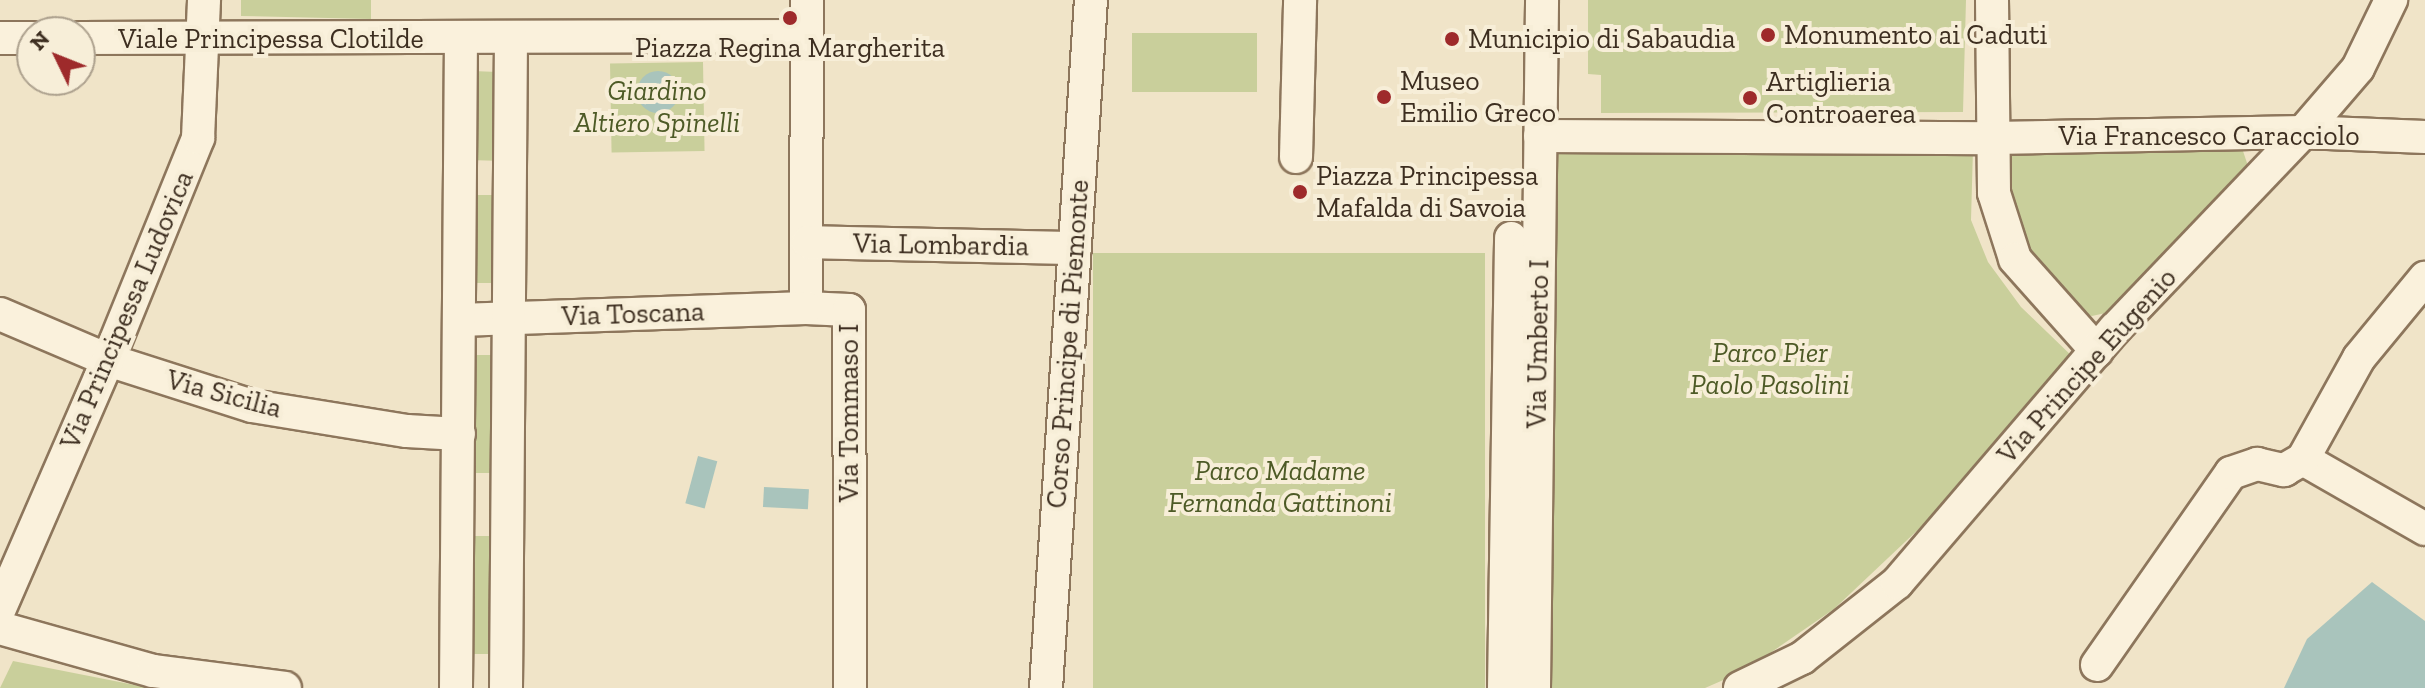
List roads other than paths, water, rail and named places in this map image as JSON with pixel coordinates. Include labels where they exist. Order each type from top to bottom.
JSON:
[{"type":"street","name":"Via Principessa Ludovica","points":[[0,608],[108,360],[198,138],[204,0]]},
{"type":"street","points":[[456,688],[461,39],[807,36],[807,0]]},
{"type":"street","name":"Corso Principe di Piemonte","points":[[1046,688],[1091,0]]},
{"type":"street","points":[[1296,157],[1300,0]]},
{"type":"street","name":"Via Umberto I","points":[[1504,688],[1525,238],[1540,136],[1542,0]]},
{"type":"street","points":[[1992,0],[1994,193],[2015,259],[2097,351]]},
{"type":"street","name":"Via Principe Eugenio","points":[[1740,688],[1802,658],[1897,583],[2097,351],[2303,132],[2358,68],[2391,0]]},
{"type":"street","name":"Via Tommaso I","points":[[807,36],[806,308],[849,310],[850,688]]},
{"type":"street","name":"Viale Principessa Clotilde","points":[[96,38],[461,39]]},
{"type":"street","points":[[506,688],[511,39]]},
{"type":"street","name":"Via Francesco Caracciolo","points":[[1540,136],[1993,138],[2303,132],[2425,137]]},
{"type":"street","points":[[460,177],[510,176]]},
{"type":"street","name":"Via Umberto I","points":[[1525,238],[1534,688]]},
{"type":"street","name":"Via Lombardia","points":[[808,242],[1075,248]]},
{"type":"street","points":[[2097,665],[2231,473],[2257,464],[2284,470],[2303,459],[2359,358],[2425,278]]},
{"type":"street","name":"Via Toscana","points":[[459,320],[806,308]]},
{"type":"street","name":"Via Sicilia","points":[[0,314],[108,360],[252,406],[407,431],[459,434]]},
{"type":"street","points":[[2303,459],[2425,529]]},
{"type":"street","points":[[458,499],[507,499]]},
{"type":"street","points":[[0,628],[153,671],[285,688]]},
{"type":"water","points":[[658,71],[673,77],[679,92],[673,107],[658,113],[643,107],[637,92],[643,77]]},
{"type":"water","points":[[698,456],[717,461],[705,509],[685,503]]},
{"type":"water","points":[[764,487],[809,489],[808,509],[763,507]]},
{"type":"water","points":[[2372,582],[2425,621],[2425,688],[2284,688],[2307,639]]},
{"type":"place","name":"Piazza Regina Margherita","points":[[790,18]]},
{"type":"place","name":"Monumento ai Caduti","points":[[1768,35]]},
{"type":"place","name":"Municipio di Sabaudia","points":[[1452,39]]},
{"type":"place","name":"Museo Emilio Greco","points":[[1384,97]]},
{"type":"place","name":"Artiglieria Controaerea","points":[[1750,98]]},
{"type":"place","name":"Piazza Principessa Mafalda di Savoia","points":[[1300,192]]},
{"type":"park label","name":"Giardino Altiero Spinelli","points":[[657,107]]},
{"type":"park label","name":"Parco Pier Paolo Pasolini","points":[[1770,369]]},
{"type":"park label","name":"Parco Madame Fernanda Gattinoni","points":[[1280,487]]}]
